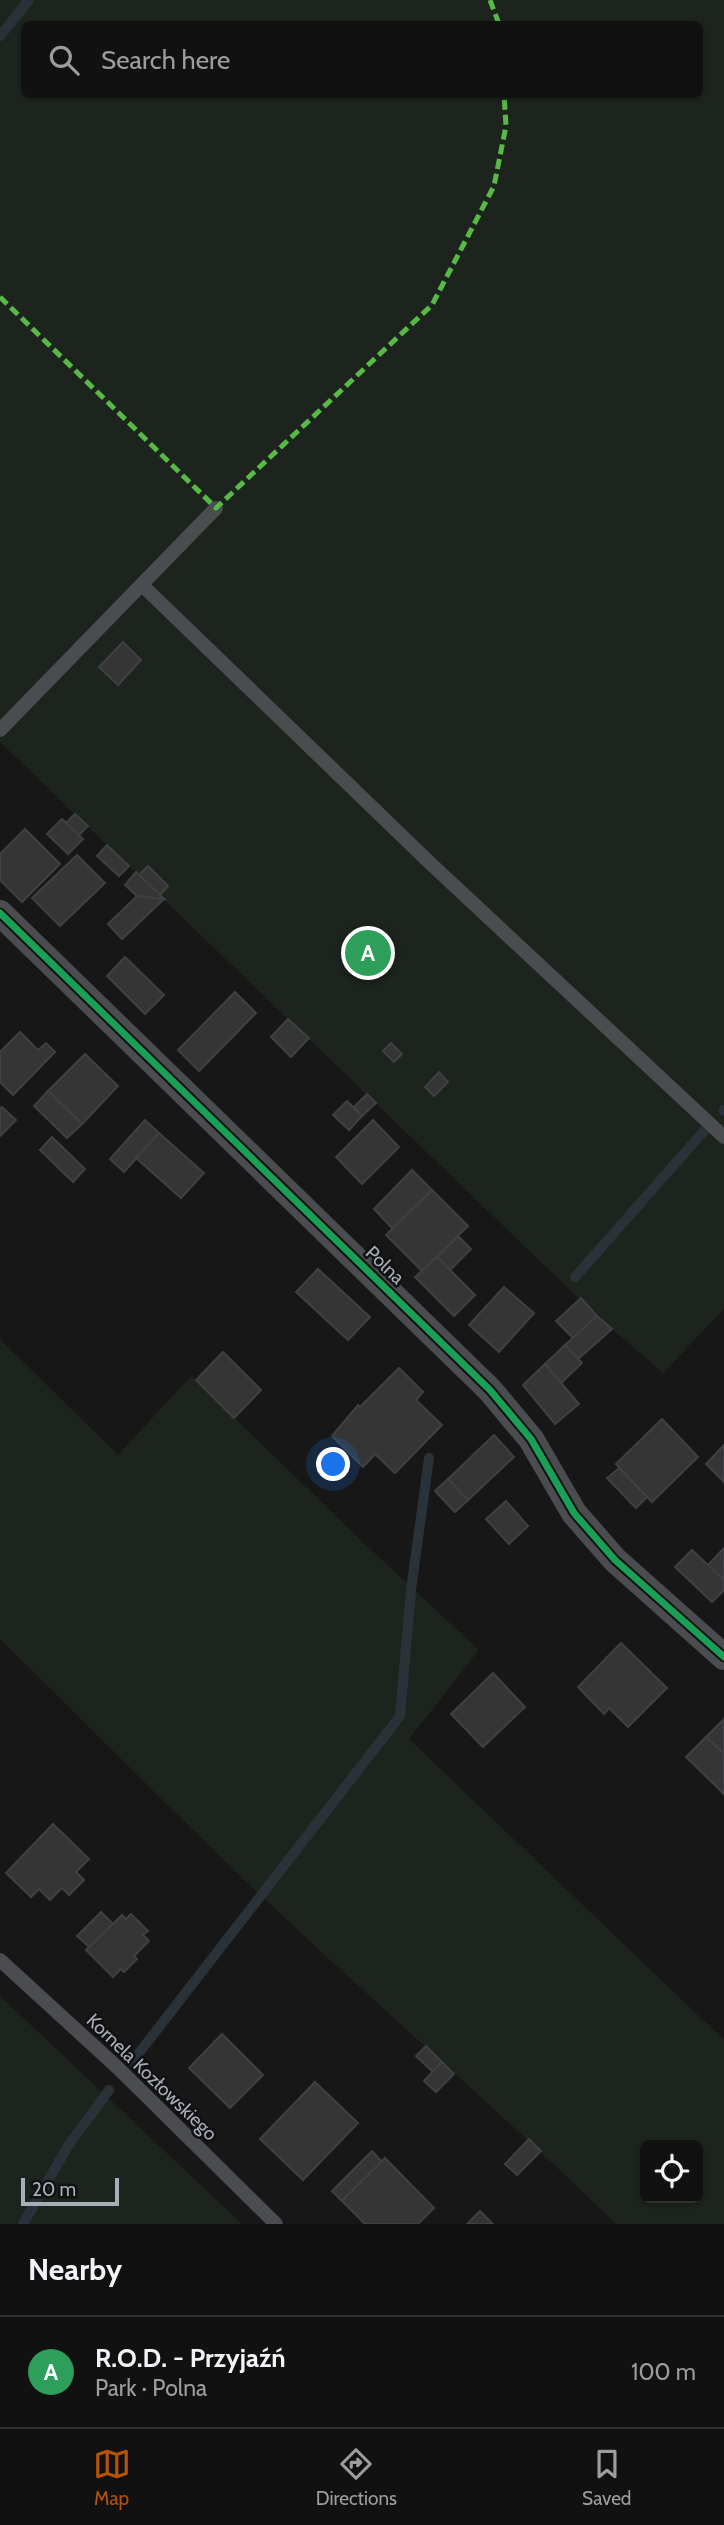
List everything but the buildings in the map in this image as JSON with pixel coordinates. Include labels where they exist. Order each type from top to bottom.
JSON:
[{"type":"street","name":"Polna","points":[[0,913],[491,1390],[531,1438],[582,1523],[615,1560],[724,1657]]},
{"type":"lane","points":[[0,730],[216,508]]},
{"type":"lane","points":[[142,584],[430,863],[724,1136]]},
{"type":"lane","name":"Kornela Kozłowskiego","points":[[0,1960],[118,2068],[276,2224]]},
{"type":"shaded area","points":[[0,0],[724,0],[724,1309],[663,1373],[597,1316],[0,742]]},
{"type":"shaded area","points":[[0,1339],[118,1455],[191,1376],[479,1650],[409,1739],[724,2040],[724,2224],[616,2224],[190,1827],[0,1639]]},
{"type":"shaded area","points":[[0,1996],[242,2224],[0,2224]]},
{"type":"waterway","points":[[0,36],[29,0]]},
{"type":"waterway","points":[[575,1277],[705,1130]]},
{"type":"waterway","points":[[132,2062],[400,1716],[411,1590],[429,1458]]},
{"type":"waterway","points":[[23,2224],[68,2146],[109,2090]]},
{"type":"marked path","points":[[490,0],[498,21]]},
{"type":"marked path","points":[[0,297],[216,508],[432,305],[494,186],[506,126],[504,98]]},
{"type":"cycle path","points":[[0,913],[490,1390],[531,1439],[574,1513],[615,1560],[724,1657]]},
{"type":"place","name":"R.O.D. - Przyjaźń","points":[[368,953]]}]
